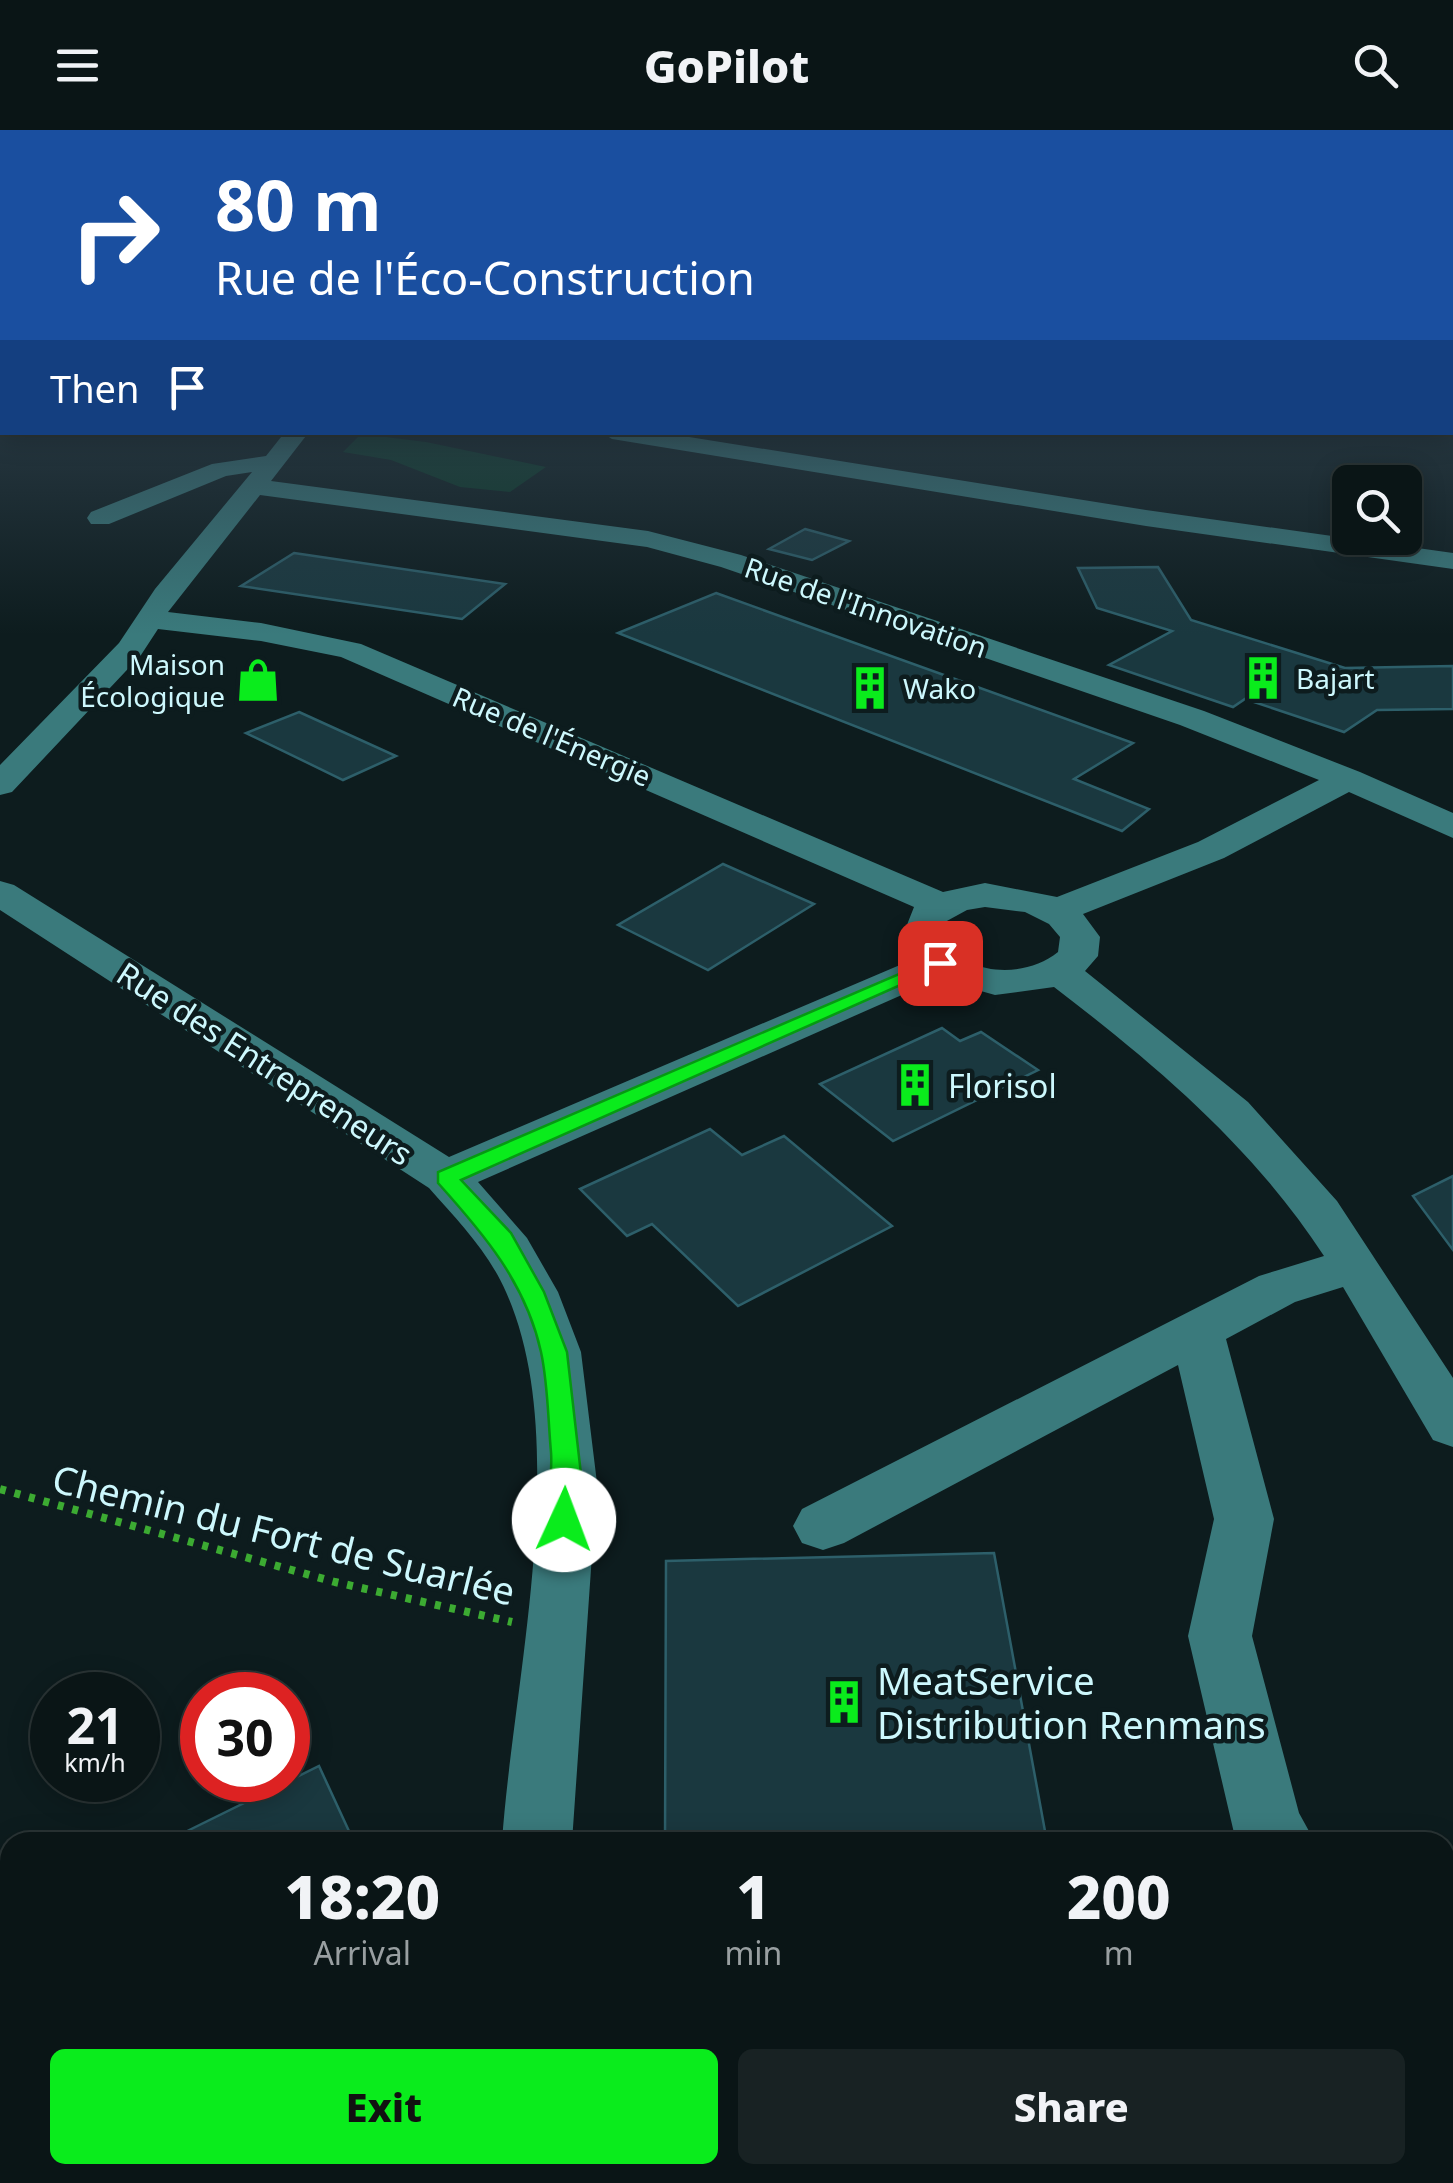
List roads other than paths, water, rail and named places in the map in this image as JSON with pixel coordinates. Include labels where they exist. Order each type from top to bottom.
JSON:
[{"type":"street","points":[[0,786],[130,649],[148,619],[288,444]]},
{"type":"street","points":[[686,444],[1185,523],[1267,506],[1346,546],[1453,561]]},
{"type":"street","points":[[100,518],[222,469],[273,462]]},
{"type":"street","name":"Rue de l'Innovation","points":[[252,486],[648,539],[698,552],[1192,718],[1348,779],[1453,827]]},
{"type":"street","name":"Rue de l'Énergie","points":[[148,619],[261,632],[350,650],[884,877],[941,906]]},
{"type":"street","points":[[1056,911],[1210,850],[1348,779]]},
{"type":"street","name":"Rue des Entrepreneurs","points":[[0,893],[446,1178],[502,1238],[532,1292],[554,1352],[568,1483],[538,1832]]},
{"type":"street","points":[[970,896],[1000,896],[1056,911],[1075,927],[1080,946],[1070,964],[1032,980],[990,980],[940,963],[925,948],[920,932],[927,916],[941,906],[970,896]]},
{"type":"street","points":[[446,1178],[940,963]]},
{"type":"street","points":[[1059,971],[1129,1020],[1226,1108],[1319,1211],[1453,1426]]},
{"type":"street","points":[[823,1526],[1277,1289],[1352,1264]]},
{"type":"street","points":[[1197,1330],[1244,1519],[1220,1636],[1269,1832]]},
{"type":"place","name":"Bajart","points":[[1263,678]]},
{"type":"place","name":"Maison Écologique","points":[[258,680]]},
{"type":"place","name":"Wako","points":[[870,688]]},
{"type":"place","name":"Florisol","points":[[915,1085]]},
{"type":"place","name":"MeatService Distribution Renmans","points":[[844,1702]]}]
